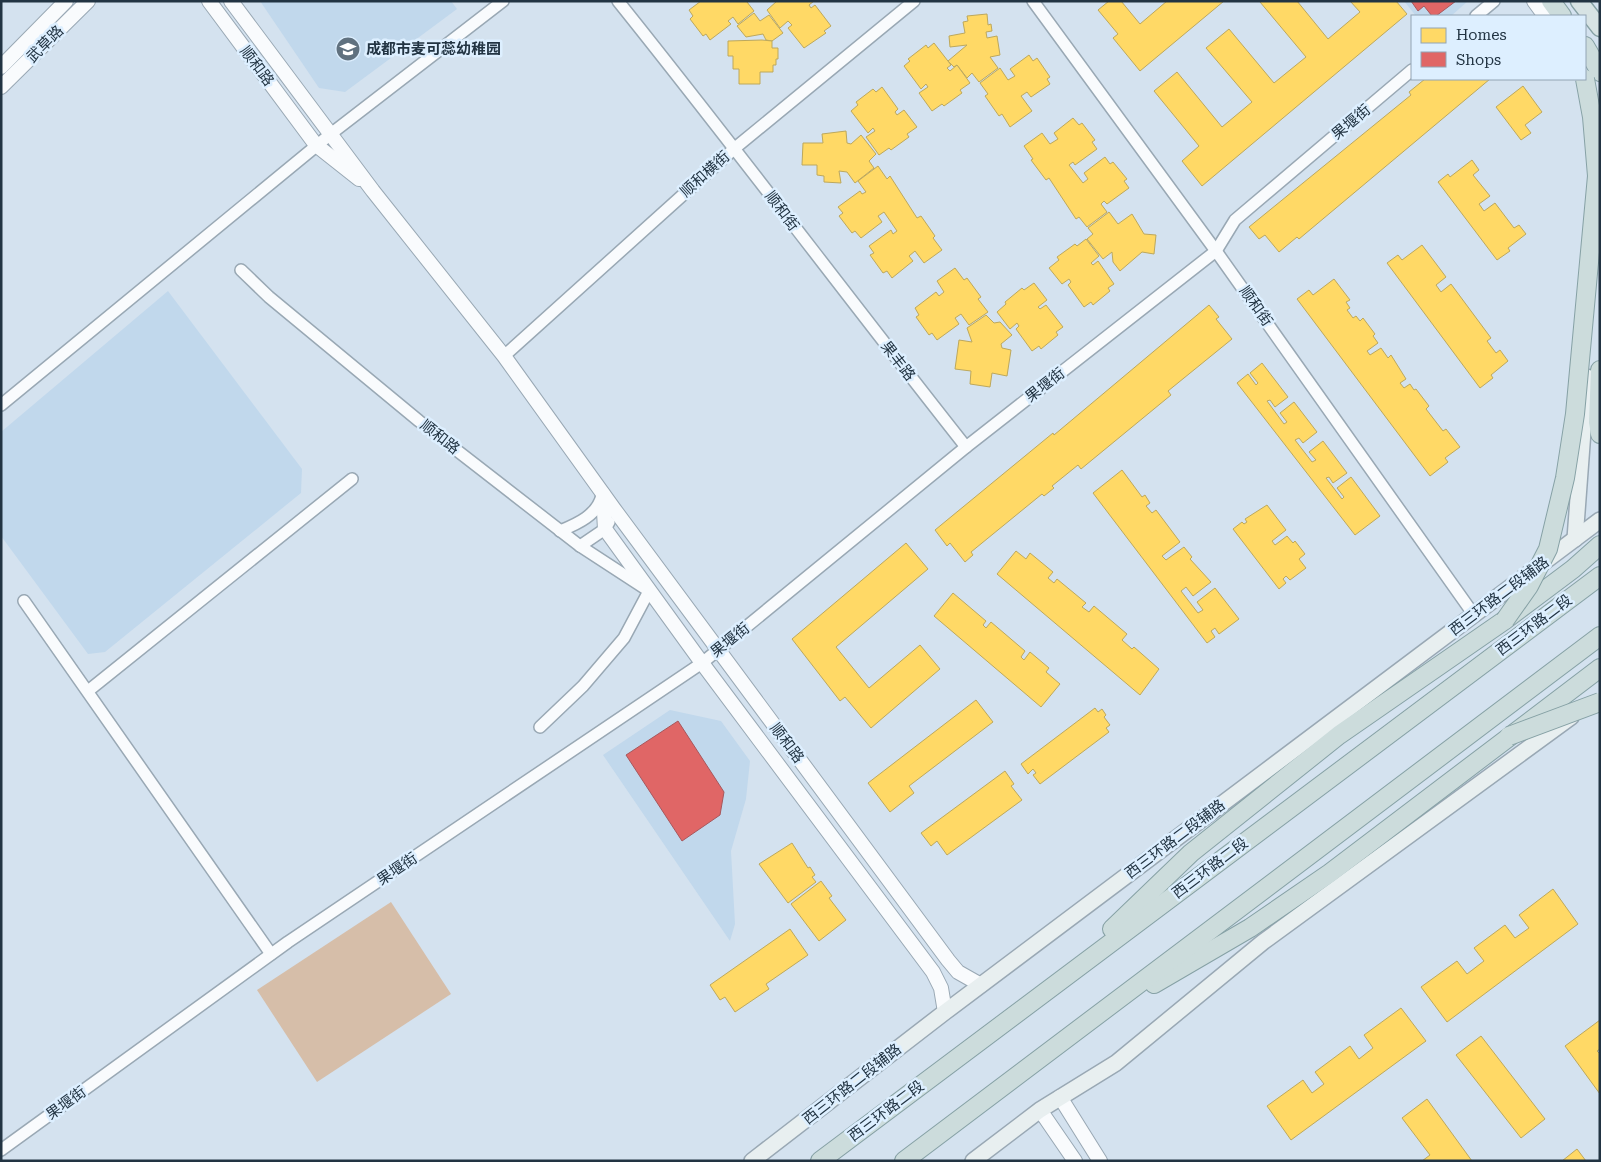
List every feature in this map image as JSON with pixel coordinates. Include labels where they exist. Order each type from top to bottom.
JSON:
[{"type":"highway","points":[[1586,48],[1600,72]]},
{"type":"highway","points":[[1505,620],[1529,586],[1548,548],[1556,520],[1570,450],[1597,176],[1592,116],[1584,80]]},
{"type":"highway","points":[[1600,370],[1598,422],[1600,434]]},
{"type":"highway","points":[[1054,984],[1191,854],[1339,735],[1505,620],[1573,569],[1600,545]]},
{"type":"highway","name":"西三环路二段","points":[[820,1161],[1600,576]]},
{"type":"highway","points":[[904,1161],[1600,636]]},
{"type":"highway","points":[[1084,1025],[1250,928],[1330,873],[1600,668]]},
{"type":"highway","points":[[1509,736],[1600,702]]},
{"type":"main road","points":[[1579,1],[1600,28]]},
{"type":"main road","points":[[1575,539],[1600,206]]},
{"type":"main road","name":"西三环路二段辅路","points":[[752,1161],[980,985],[1600,520]]},
{"type":"main road","points":[[972,1161],[1040,1110],[1116,1063],[1263,942],[1600,696]]},
{"type":"street","name":"武草路","points":[[1,67],[66,1]]},
{"type":"street","name":"武草路","points":[[1,87],[88,1]]},
{"type":"street","name":"顺和路","points":[[209,1],[316,145],[373,191]]},
{"type":"street","name":"顺和路","points":[[230,1],[332,132],[373,191],[504,356],[603,491],[614,509],[958,972],[980,985]]},
{"type":"street","points":[[1,405],[332,132],[503,1]]},
{"type":"street","name":"顺和街","points":[[618,1],[735,148],[829,274]]},
{"type":"street","name":"顺和横街","points":[[504,356],[735,148],[914,1]]},
{"type":"street","name":"顺和街","points":[[1033,1],[1216,251],[1474,615]]},
{"type":"street","points":[[1477,15],[1494,1]]},
{"type":"street","points":[[1534,1],[1556,13]]},
{"type":"street","name":"果堰街","points":[[1,1150],[272,954],[702,663],[966,447],[1216,251],[1236,220],[1411,71]]},
{"type":"street","points":[[1584,80],[1600,124]]},
{"type":"street","name":"顺和路","points":[[241,270],[269,297],[412,415],[580,546],[649,591]]},
{"type":"street","name":"果丰路","points":[[829,274],[966,447]]},
{"type":"street","points":[[88,691],[352,479]]},
{"type":"street","points":[[560,530],[575,524],[600,506],[603,491]]},
{"type":"street","points":[[603,491],[605,529]]},
{"type":"street","points":[[580,546],[605,529],[614,509]]},
{"type":"street","name":"顺和路","points":[[605,529],[702,663],[933,972],[941,988],[945,1012]]},
{"type":"street","points":[[540,727],[583,686],[624,638],[649,591]]},
{"type":"street","points":[[24,601],[272,954]]},
{"type":"street","points":[[1060,1098],[1100,1161]]},
{"type":"street","points":[[1040,1110],[1075,1161]]},
{"type":"shaded area","name":"成都市麦可蕊幼稚园","points":[[260,1],[451,1],[457,9],[345,92],[319,88]]},
{"type":"shaded area","points":[[1404,1],[1468,1],[1452,15],[1415,15]]},
{"type":"shaded area","points":[[168,291],[302,469],[301,493],[105,652],[88,654],[1,536],[1,432]]},
{"type":"shaded area","points":[[670,710],[721,721],[750,761],[746,799],[731,851],[735,924],[730,941],[603,755]]},
{"type":"shaded area","points":[[391,902],[451,994],[317,1082],[257,990]]},
{"type":"building: Homes","points":[[701,1],[749,1],[747,2],[754,11],[738,24],[733,17],[728,21],[731,24],[710,40],[706,34],[703,36],[690,19],[693,16],[689,10]]},
{"type":"building: Homes","points":[[777,1],[814,1],[809,5],[811,8],[815,5],[831,26],[824,31],[826,33],[804,48],[788,28],[792,25],[788,21],[780,28],[767,10]]},
{"type":"building: Homes","points":[[1109,1],[1121,1],[1140,24],[1167,1],[1224,1],[1140,71],[1113,38],[1118,34],[1098,10]]},
{"type":"building: Homes","points":[[1261,1],[1297,1],[1328,39],[1360,12],[1350,1],[1396,1],[1407,14],[1202,186],[1182,161],[1199,146],[1154,91],[1177,72],[1222,127],[1252,102],[1206,48],[1229,29],[1274,83],[1306,57]]},
{"type":"building: Homes","points":[[754,13],[760,21],[769,15],[783,33],[772,41],[766,40],[763,34],[746,37],[737,26]]},
{"type":"building: Homes","points":[[987,14],[988,25],[991,24],[992,31],[986,32],[987,38],[997,36],[1000,55],[990,57],[998,68],[979,82],[972,73],[967,78],[957,65],[954,67],[948,61],[967,45],[950,47],[949,36],[965,33],[963,22],[968,21],[967,16]]},
{"type":"building: Homes","points":[[728,41],[772,41],[772,48],[778,48],[778,59],[776,59],[776,65],[773,65],[773,72],[760,72],[760,84],[739,84],[739,69],[733,69],[733,56],[728,56]]},
{"type":"building: Homes","points":[[934,43],[951,65],[947,68],[950,71],[957,65],[970,83],[960,90],[962,93],[944,106],[942,104],[932,111],[919,93],[928,87],[926,84],[921,89],[904,66],[910,61],[908,59],[926,45],[928,48]]},
{"type":"building: Homes","points":[[1029,55],[1033,61],[1037,58],[1050,77],[1047,79],[1050,84],[1031,97],[1027,92],[1021,96],[1032,111],[1010,127],[1002,114],[999,116],[985,96],[988,94],[980,83],[1000,68],[1008,80],[1015,76],[1010,69]]},
{"type":"building: Homes","points":[[1424,80],[1489,80],[1299,239],[1297,237],[1279,252],[1265,235],[1259,239],[1249,227],[1411,95],[1409,92]]},
{"type":"building: Homes","points":[[1523,86],[1542,112],[1525,125],[1531,133],[1521,140],[1496,107]]},
{"type":"building: Homes","points":[[882,87],[898,109],[895,112],[897,115],[904,110],[917,127],[907,134],[909,137],[891,150],[889,148],[879,155],[866,137],[875,131],[873,128],[868,133],[851,111],[858,105],[856,102],[873,89],[876,92]]},
{"type":"building: Homes","points":[[1073,118],[1079,125],[1082,123],[1095,140],[1092,142],[1097,149],[1075,165],[1073,162],[1069,165],[1083,183],[1088,179],[1084,173],[1105,157],[1110,164],[1113,162],[1127,179],[1124,181],[1129,188],[1107,204],[1104,201],[1101,204],[1107,212],[1087,227],[1079,217],[1076,219],[1049,178],[1046,180],[1031,160],[1033,159],[1024,146],[1042,133],[1050,144],[1058,139],[1054,133]]},
{"type":"building: Homes","points":[[846,131],[847,143],[851,144],[861,135],[876,154],[869,161],[874,168],[855,183],[847,172],[839,171],[841,183],[824,182],[824,176],[817,175],[817,165],[802,165],[803,143],[823,143],[822,134]]},
{"type":"building: Homes","points":[[1472,160],[1479,170],[1473,175],[1490,196],[1479,204],[1484,211],[1495,203],[1514,228],[1519,225],[1526,234],[1508,248],[1510,251],[1497,260],[1438,182],[1448,174],[1450,177]]},
{"type":"building: Homes","points":[[878,166],[887,179],[890,176],[917,218],[921,216],[942,250],[924,263],[915,251],[909,256],[913,261],[892,278],[887,271],[883,273],[870,255],[874,253],[869,246],[891,230],[893,234],[897,231],[884,212],[878,216],[882,222],[861,238],[855,231],[852,233],[839,216],[843,213],[838,207],[860,191],[862,194],[866,192],[858,181]]},
{"type":"building: Homes","points":[[1109,212],[1118,224],[1132,214],[1144,234],[1156,235],[1154,254],[1142,252],[1120,271],[1113,262],[1112,252],[1103,259],[1087,239],[1093,234],[1088,228]]},
{"type":"building: Homes","points":[[1086,239],[1099,256],[1091,263],[1093,265],[1098,261],[1114,284],[1108,288],[1110,291],[1093,305],[1091,302],[1084,307],[1068,285],[1071,282],[1069,279],[1062,284],[1049,268],[1059,260],[1057,257],[1075,244],[1077,246]]},
{"type":"building: Homes","points":[[1422,245],[1446,277],[1436,285],[1441,292],[1451,284],[1491,338],[1487,341],[1496,353],[1500,350],[1508,361],[1491,375],[1493,378],[1480,388],[1387,263],[1398,255],[1402,260]]},
{"type":"building: Homes","points":[[955,268],[964,280],[967,278],[981,297],[978,299],[988,312],[969,325],[961,314],[955,318],[959,324],[937,340],[932,333],[929,335],[916,317],[919,315],[915,308],[936,292],[939,296],[944,292],[937,281]]},
{"type":"building: Homes","points":[[1334,279],[1350,300],[1346,302],[1350,308],[1347,310],[1353,318],[1356,316],[1360,321],[1363,318],[1375,334],[1373,336],[1378,343],[1367,351],[1370,355],[1381,348],[1388,358],[1391,355],[1406,379],[1400,383],[1404,388],[1410,384],[1414,390],[1416,389],[1429,406],[1426,409],[1443,431],[1446,429],[1460,447],[1445,458],[1448,462],[1430,476],[1297,299],[1309,290],[1313,295]]},
{"type":"building: Homes","points":[[1034,283],[1047,300],[1038,307],[1040,309],[1046,305],[1063,327],[1056,332],[1058,335],[1041,349],[1039,346],[1032,351],[1016,329],[1019,326],[1017,323],[1010,329],[997,312],[1006,304],[1005,302],[1022,288],[1024,290]]},
{"type":"building: Homes","points":[[1209,305],[1219,317],[1216,319],[1232,339],[1168,391],[1171,395],[1081,469],[1078,465],[1052,486],[1054,488],[1044,496],[1042,494],[971,552],[973,555],[965,562],[950,543],[947,546],[935,530],[1053,433],[1054,435]]},
{"type":"building: Homes","points":[[986,315],[994,323],[1000,322],[1012,335],[1001,344],[1002,348],[1011,350],[1007,376],[992,373],[990,387],[970,384],[971,371],[955,369],[959,340],[972,342],[967,328]]},
{"type":"building: Homes","points":[[1262,363],[1288,397],[1275,407],[1270,400],[1267,401],[1284,424],[1287,422],[1280,413],[1294,402],[1317,432],[1303,443],[1299,438],[1295,440],[1312,462],[1316,460],[1309,452],[1323,441],[1347,473],[1333,483],[1329,477],[1326,478],[1342,499],[1344,497],[1337,488],[1351,477],[1380,516],[1355,535],[1237,383],[1248,374],[1256,385],[1258,383],[1250,373]]},
{"type":"building: Homes","points":[[1122,470],[1142,497],[1145,495],[1150,503],[1146,506],[1152,513],[1156,510],[1180,542],[1162,556],[1166,560],[1184,547],[1192,557],[1190,559],[1211,582],[1193,596],[1186,587],[1181,591],[1198,613],[1203,610],[1197,602],[1215,588],[1239,619],[1219,634],[1215,628],[1211,631],[1215,637],[1207,643],[1093,493]]},
{"type":"building: Homes","points":[[1267,505],[1286,530],[1272,541],[1275,545],[1287,536],[1293,543],[1295,541],[1305,554],[1299,559],[1306,568],[1290,580],[1286,576],[1283,579],[1286,583],[1279,589],[1233,529],[1242,522],[1244,524],[1247,522],[1245,519]]},
{"type":"building: Homes","points":[[906,543],[928,569],[836,647],[869,688],[920,645],[940,669],[871,728],[845,697],[840,701],[792,639]]},
{"type":"building: Homes","points":[[1016,551],[1026,559],[1030,553],[1053,572],[1048,578],[1054,583],[1057,579],[1086,603],[1082,607],[1089,612],[1094,606],[1127,634],[1122,640],[1132,649],[1134,647],[1159,669],[1140,695],[997,574]]},
{"type":"building: Homes","points":[[953,593],[986,621],[983,625],[986,628],[991,622],[1025,651],[1021,657],[1024,660],[1030,652],[1049,668],[1046,672],[1060,684],[1041,707],[934,616]]},
{"type":"building: Homes","points":[[976,700],[993,722],[909,786],[914,793],[890,812],[868,783]]},
{"type":"building: Homes","points":[[1095,708],[1098,712],[1102,709],[1106,715],[1104,717],[1110,725],[1106,728],[1109,732],[1040,784],[1033,775],[1036,773],[1033,769],[1028,774],[1021,764]]},
{"type":"building: Homes","points":[[1005,771],[1014,784],[1011,786],[1022,800],[947,855],[937,841],[931,846],[921,833]]},
{"type":"building: Homes","points":[[792,843],[808,868],[810,867],[815,875],[812,877],[816,882],[788,903],[759,864]]},
{"type":"building: Homes","points":[[821,881],[832,896],[829,898],[846,920],[819,941],[791,904]]},
{"type":"building: Homes","points":[[1553,889],[1578,924],[1447,1022],[1421,987],[1457,961],[1467,974],[1484,961],[1474,948],[1505,925],[1515,938],[1529,928],[1519,915]]},
{"type":"building: Homes","points":[[790,929],[808,955],[766,984],[769,989],[735,1012],[725,997],[720,1000],[710,985]]},
{"type":"building: Homes","points":[[1401,1008],[1426,1041],[1291,1140],[1267,1106],[1303,1080],[1312,1093],[1324,1084],[1315,1072],[1350,1046],[1359,1059],[1373,1048],[1364,1035]]},
{"type":"building: Homes","points":[[1600,1020],[1600,1049],[1597,1051],[1600,1054],[1600,1094],[1565,1046]]},
{"type":"building: Homes","points":[[1481,1036],[1545,1119],[1521,1138],[1456,1055]]},
{"type":"building: Homes","points":[[1427,1099],[1472,1161],[1422,1161],[1430,1155],[1402,1118]]},
{"type":"building: Homes","points":[[1577,1149],[1586,1161],[1562,1161]]},
{"type":"building: Shops","points":[[1411,1],[1456,1],[1437,15],[1431,15],[1424,6],[1418,11]]},
{"type":"building: Shops","points":[[678,721],[724,792],[720,815],[682,841],[626,755]]},
{"type":"place","name":"成都市麦可蕊幼稚园","points":[[348,49]]}]
